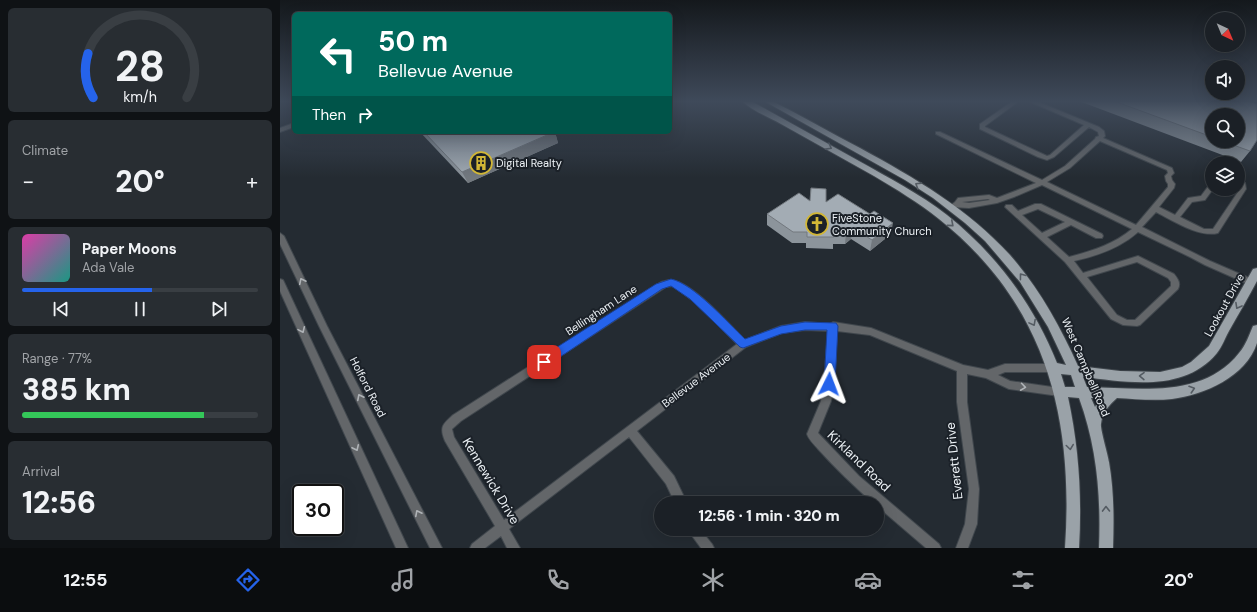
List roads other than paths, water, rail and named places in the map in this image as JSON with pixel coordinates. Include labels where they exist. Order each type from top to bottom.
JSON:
[{"type":"main road","points":[[791,127],[911,194],[937,213],[958,230],[977,249],[1013,291],[1032,321],[1045,346],[1053,368],[1063,409],[1073,467],[1075,496],[1072,548]]},
{"type":"main road","name":"West Campbell Road","points":[[813,127],[954,205],[1020,273],[1047,313],[1065,347],[1095,423],[1106,480],[1106,548]]},
{"type":"main road","points":[[937,213],[954,205]]},
{"type":"main road","name":"Lookout Drive","points":[[1053,368],[1120,376],[1160,376],[1185,371],[1195,365],[1214,349],[1254,283],[1257,272]]},
{"type":"main road","points":[[1059,392],[1170,394],[1188,391],[1202,386],[1228,372],[1237,364],[1244,355],[1257,329]]},
{"type":"main road","points":[[1095,423],[1102,404],[1113,394]]},
{"type":"street","points":[[280,130],[290,127]]},
{"type":"street","points":[[982,127],[982,128],[1047,158],[1052,156],[1085,127]]},
{"type":"street","points":[[954,205],[964,206],[972,202],[991,203],[1042,183],[1063,170],[1102,136],[1101,131],[1093,127]]},
{"type":"street","points":[[938,133],[1193,255],[1200,260],[1232,275],[1254,283]]},
{"type":"street","points":[[1068,260],[1094,254],[1109,247],[1137,228],[1171,188],[1172,184],[1169,181],[1168,176],[1171,172],[1170,169],[1098,138]]},
{"type":"street","points":[[1176,218],[1190,200],[1203,198],[1205,195]]},
{"type":"street","points":[[1154,208],[1203,231],[1210,232],[1214,231],[1239,196]]},
{"type":"street","points":[[1017,214],[1038,206],[1099,236]]},
{"type":"street","points":[[1009,207],[1068,260],[1114,317],[1126,323],[1137,323],[1175,286],[1175,281],[1171,276],[1138,259],[1081,276]]},
{"type":"street","points":[[1042,236],[1067,225],[1070,222]]},
{"type":"street","name":"Holford Road","points":[[280,236],[323,326],[436,548]]},
{"type":"street","points":[[280,282],[402,548]]},
{"type":"street","name":"Bellingham Lane","points":[[447,427],[457,418],[664,284],[671,282],[694,297],[743,344]]},
{"type":"street","name":"Bellevue Avenue","points":[[476,548],[743,344],[781,330],[805,326],[833,326],[871,332],[962,369],[988,374],[1009,385],[1059,392]]},
{"type":"street","name":"Kirkland Road","points":[[833,326],[829,384],[826,401],[812,434],[852,475],[935,548]]},
{"type":"street","name":"Bellevue Avenue","points":[[988,374],[1005,368],[1053,368]]},
{"type":"street","name":"Everett Drive","points":[[962,369],[962,402],[974,489],[971,524],[962,548]]},
{"type":"street","name":"Kennewick Drive","points":[[447,427],[449,438],[514,548]]},
{"type":"street","points":[[630,431],[670,480],[678,496]]},
{"type":"street","points":[[699,536],[708,548]]},
{"type":"place","name":"Digital Realty","points":[[481,163]]},
{"type":"place","name":"FiveStone Community Church","points":[[817,224]]}]
